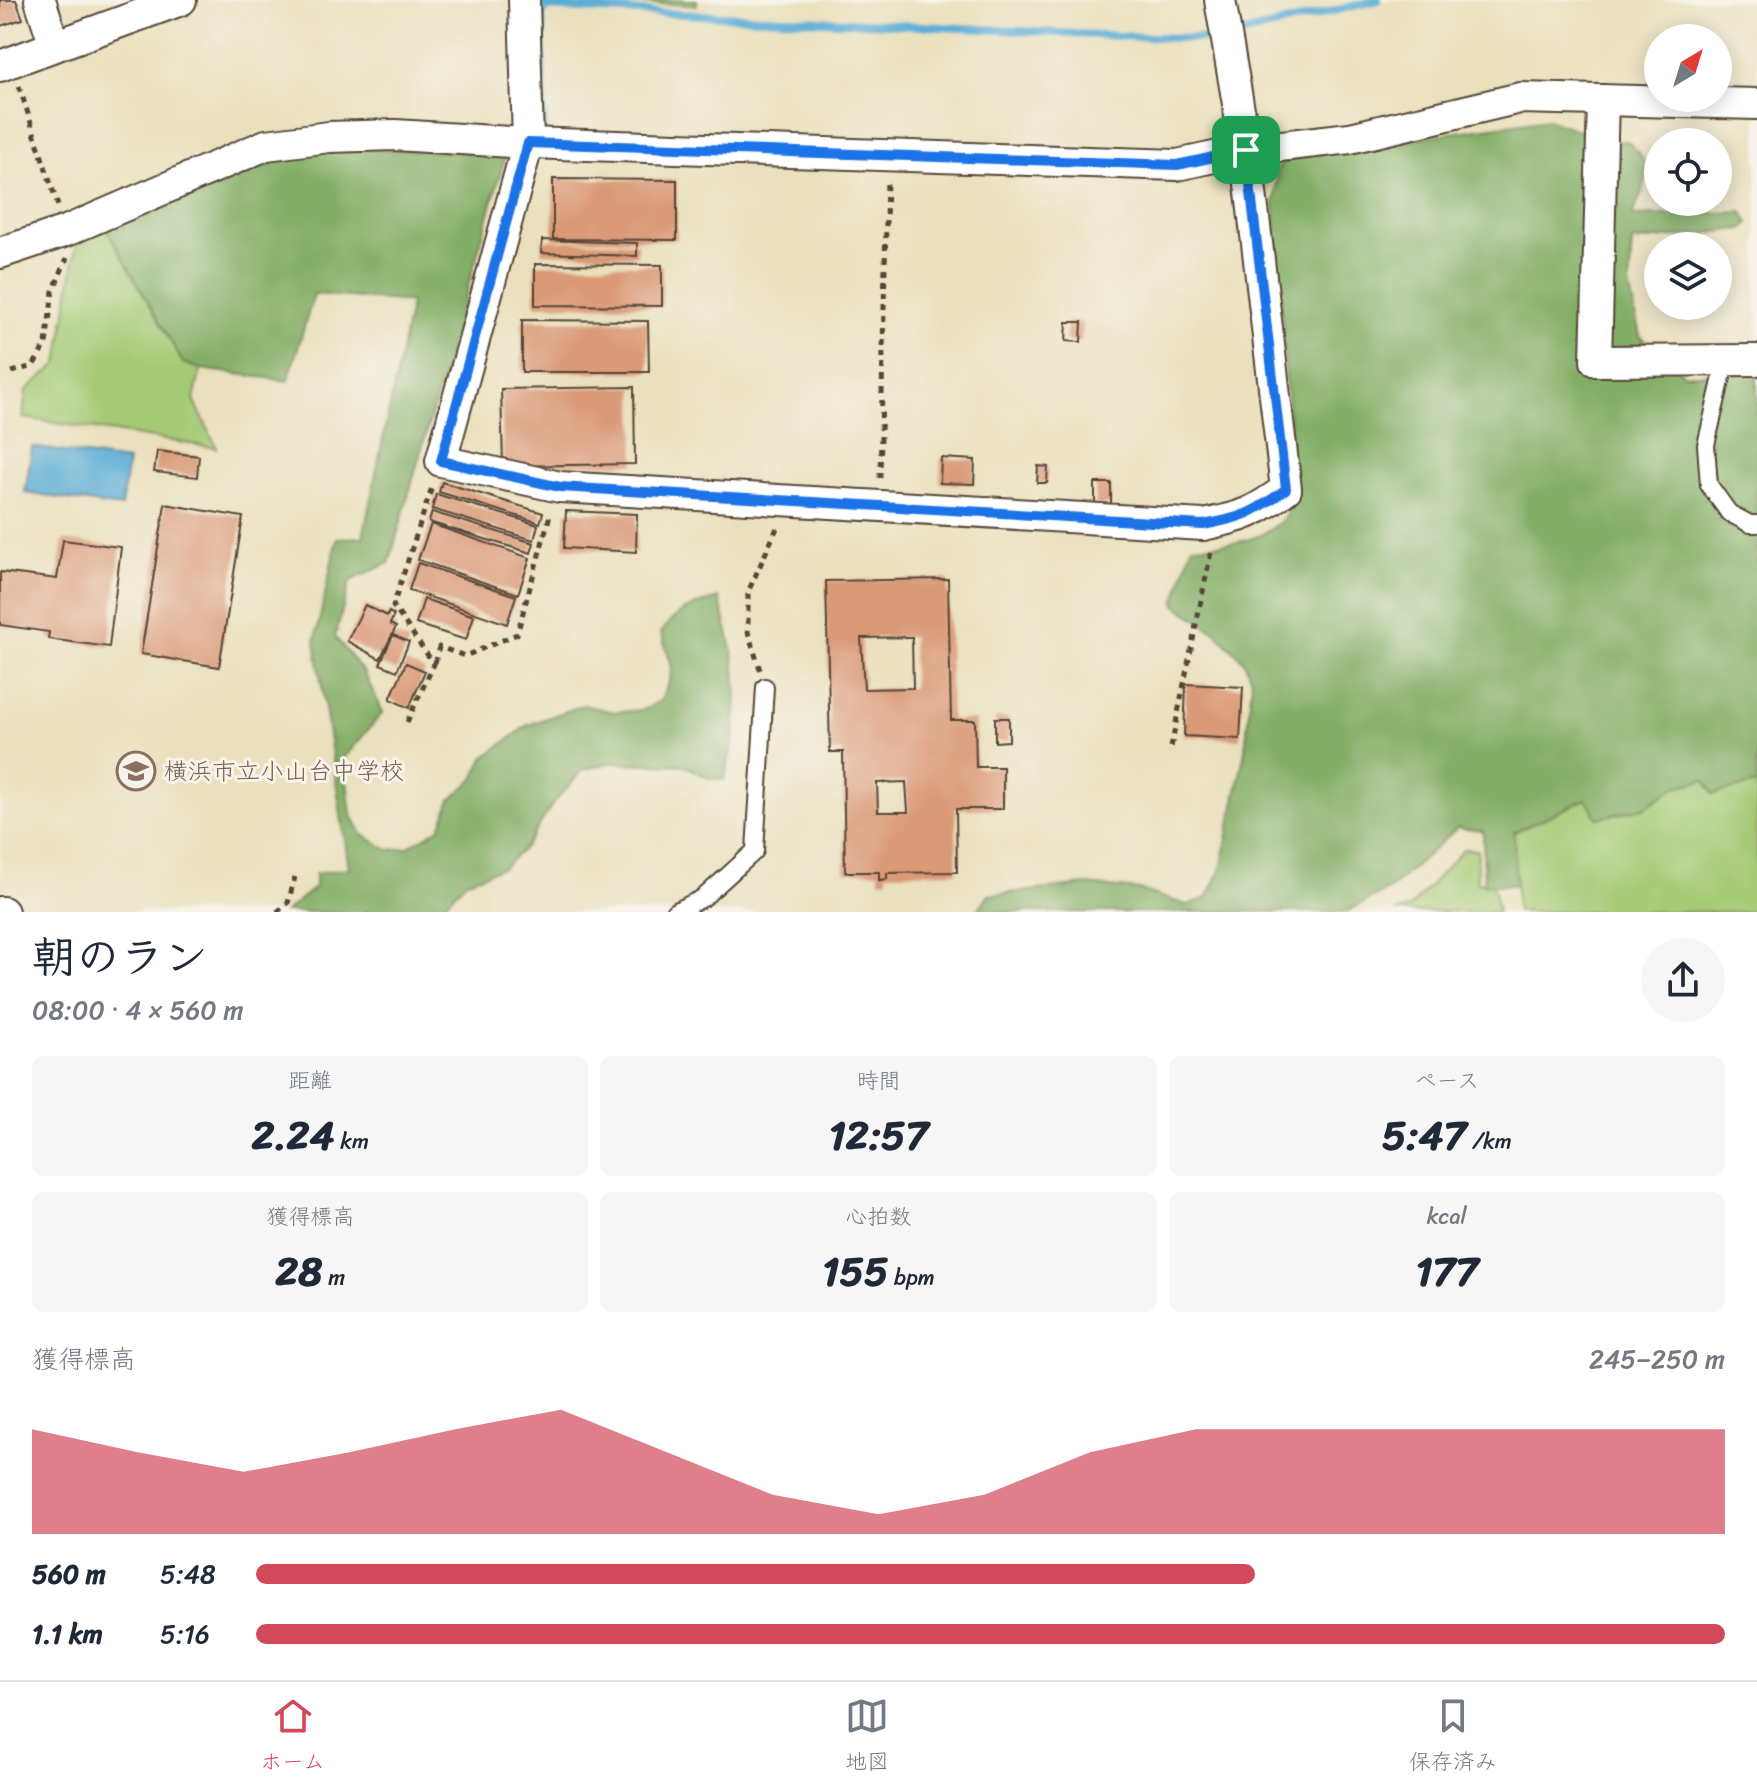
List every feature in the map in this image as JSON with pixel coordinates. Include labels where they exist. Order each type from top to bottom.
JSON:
[{"type":"street","points":[[40,0],[55,46]]},
{"type":"street","points":[[0,66],[181,0]]},
{"type":"street","points":[[524,0],[528,143],[441,461],[560,487],[1203,525],[1235,519],[1261,508],[1286,489],[1246,150],[1222,10]]},
{"type":"street","points":[[0,253],[66,231],[266,145],[329,137],[395,135],[528,143],[1177,165],[1246,150],[1350,138],[1520,98],[1757,104]]},
{"type":"street","points":[[1603,100],[1596,361],[1757,360]]},
{"type":"lane","points":[[1726,360],[1706,445],[1709,485],[1729,513],[1750,524],[1757,524]]},
{"type":"lane","points":[[674,912],[703,898],[755,851],[765,687]]},
{"type":"path","points":[[880,505],[887,155]]},
{"type":"path","points":[[434,664],[393,606],[441,461]]},
{"type":"path","points":[[765,687],[748,632],[748,592],[788,501]]},
{"type":"path","points":[[407,722],[439,647],[465,656],[517,634],[550,515]]},
{"type":"path","points":[[1171,747],[1217,522]]},
{"type":"path","points":[[277,912],[288,903],[295,877]]},
{"type":"green space","points":[[697,0],[697,5],[536,1]]},
{"type":"green space","points":[[1548,119],[1580,131],[1586,142],[1627,141],[1637,151],[1644,163],[1644,187],[1632,216],[1732,216],[1732,212],[1743,212],[1749,223],[1742,229],[1644,232],[1644,241],[1632,242],[1629,284],[1640,336],[1684,374],[1757,374],[1757,784],[1713,794],[1705,780],[1675,787],[1644,808],[1597,818],[1586,799],[1514,832],[1516,885],[1484,885],[1483,831],[1457,828],[1390,889],[1346,912],[977,912],[988,895],[1087,885],[1140,890],[1187,905],[1207,898],[1221,870],[1245,750],[1252,682],[1244,661],[1215,632],[1175,604],[1192,546],[1239,542],[1261,535],[1281,521],[1294,499],[1274,204],[1278,167],[1296,155]]},
{"type":"green space","points":[[328,147],[506,154],[389,563],[350,581],[335,637],[364,673],[383,712],[344,758],[351,814],[362,834],[388,850],[406,848],[440,828],[451,799],[474,779],[484,758],[528,725],[583,705],[615,712],[644,710],[661,700],[672,667],[661,632],[679,614],[694,606],[719,598],[734,660],[736,720],[724,780],[709,778],[684,765],[609,763],[583,770],[554,802],[526,846],[504,867],[466,881],[437,912],[285,912],[315,887],[315,874],[349,868],[315,641],[337,538],[363,537],[411,302],[314,294],[288,381],[201,369],[183,363],[106,228],[242,168],[285,155]]},
{"type":"green space","points":[[106,228],[183,363],[201,369],[194,400],[217,448],[23,418],[26,390],[58,364],[77,241]]},
{"type":"green space","points":[[1705,780],[1713,793],[1757,784],[1757,912],[1517,912],[1513,832],[1586,799],[1644,808],[1675,787]]},
{"type":"green space","points":[[1463,849],[1478,850],[1477,882],[1493,884],[1498,912],[1395,912],[1410,908]]},
{"type":"water","points":[[32,447],[128,461],[121,507],[25,493]]},
{"type":"building","points":[[0,0],[16,0],[23,19],[0,26]]},
{"type":"building","points":[[553,179],[677,180],[677,240],[553,239]]},
{"type":"building","points":[[542,240],[637,243],[637,256],[541,253]]},
{"type":"building","points":[[535,264],[662,265],[662,306],[535,305]]},
{"type":"building","points":[[522,320],[648,321],[649,372],[522,372]]},
{"type":"building","points":[[1067,322],[1082,322],[1081,342],[1066,341]]},
{"type":"building","points":[[634,387],[635,464],[503,466],[501,389]]},
{"type":"building","points":[[157,451],[199,456],[197,477],[154,472]]},
{"type":"building","points":[[941,458],[975,460],[974,484],[940,483]]},
{"type":"building","points":[[1038,466],[1048,467],[1047,483],[1037,483]]},
{"type":"building","points":[[442,482],[543,513],[540,523],[439,492]]},
{"type":"building","points":[[1095,483],[1111,483],[1111,505],[1095,505]]},
{"type":"building","points":[[436,494],[538,525],[534,540],[432,509]]},
{"type":"building","points":[[165,504],[243,517],[219,667],[141,654]]},
{"type":"building","points":[[566,511],[637,514],[636,552],[564,548]]},
{"type":"building","points":[[432,512],[534,543],[531,553],[429,522]]},
{"type":"building","points":[[431,524],[530,558],[518,594],[418,560]]},
{"type":"building","points":[[63,540],[121,547],[109,647],[48,639],[49,632],[0,625],[0,572],[57,579]]},
{"type":"building","points":[[418,563],[516,596],[507,624],[409,590]]},
{"type":"building","points":[[948,579],[951,720],[975,720],[976,767],[1003,767],[1003,809],[956,809],[957,872],[887,873],[887,879],[879,880],[879,872],[845,872],[843,752],[830,752],[826,581]],"holes":[[[912,637],[913,688],[864,689],[861,638]],[[906,782],[908,812],[878,812],[877,783]]]},
{"type":"building","points":[[424,599],[474,616],[466,640],[416,624]]},
{"type":"building","points":[[365,605],[387,616],[389,612],[394,615],[390,624],[396,627],[380,659],[347,641]]},
{"type":"building","points":[[393,635],[409,642],[397,671],[380,664]]},
{"type":"building","points":[[406,663],[425,671],[409,708],[390,699]]},
{"type":"building","points":[[1186,684],[1243,687],[1240,739],[1184,736]]},
{"type":"building","points":[[995,718],[1009,718],[1009,741],[995,742]]},
{"type":"waterway","points":[[543,137],[544,0]]},
{"type":"waterway","points":[[1232,36],[1378,0]]},
{"type":"waterway","points":[[545,7],[1219,39]]},
{"type":"place","name":"横浜市立小山台中学校","points":[[136,771]]},
{"type":"route","points":[[528,143],[1177,165],[1246,150],[1286,489],[1261,508],[1235,519],[1203,525],[560,487],[441,461],[528,143]]}]
